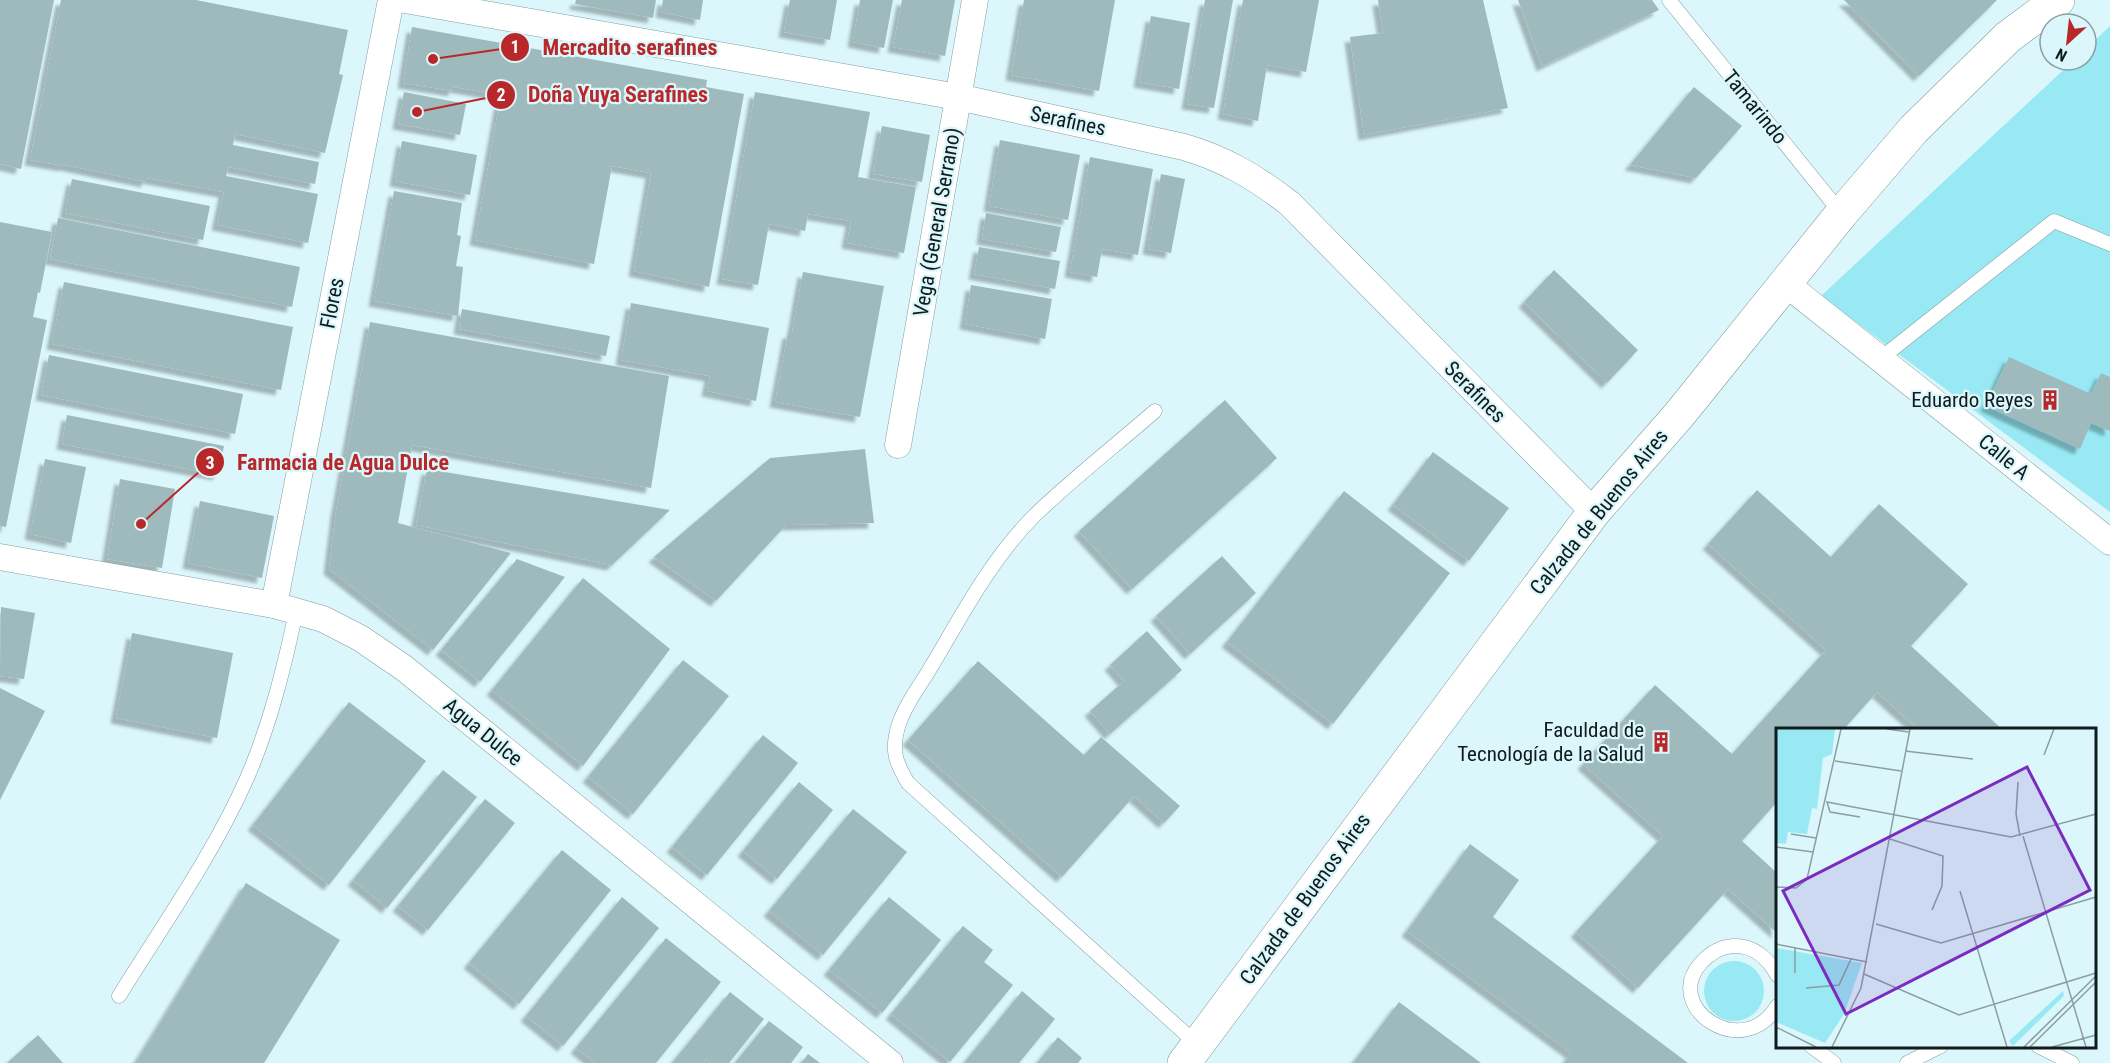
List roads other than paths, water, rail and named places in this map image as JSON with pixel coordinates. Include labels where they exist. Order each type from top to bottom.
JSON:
[{"type":"street","name":"Flores","points":[[285,608],[390,0]]},
{"type":"street","name":"Serafines","points":[[405,0],[958,97],[1213,155],[1265,185],[1288,204],[1594,512]]},
{"type":"street","name":"Vega (General Serrano)","points":[[898,445],[975,0]]},
{"type":"street","name":"Calzada de Buenos Aires","points":[[1191,1054],[1594,512],[1679,415],[1842,213],[1914,129],[2008,37],[2058,0]]},
{"type":"street","name":"Calle A","points":[[1785,283],[2110,542]]},
{"type":"street","name":"Agua Dulce","points":[[0,557],[285,608],[323,619],[360,638],[404,668],[890,1063]]},
{"type":"lane","name":"Tamarindo","points":[[1669,0],[1842,213]]},
{"type":"lane","points":[[1880,359],[2054,221],[2110,244]]},
{"type":"lane","points":[[1155,411],[1034,517],[1005,548],[966,607],[910,703],[898,726],[895,748],[897,764],[908,783],[1191,1054]]},
{"type":"lane","points":[[119,996],[207,856],[247,778],[284,668],[285,608]]},
{"type":"lane","points":[[1775,1015],[1761,1028],[1747,1034],[1732,1035],[1718,1031],[1705,1023],[1696,1011],[1691,996],[1692,981],[1697,968],[1707,956],[1719,949],[1733,946],[1748,948],[1760,954],[1771,964],[1776,973]]},
{"type":"lane","points":[[1812,1048],[1834,1063]]},
{"type":"lane","points":[[1907,1063],[1939,1048]]},
{"type":"lane","points":[[2042,1048],[2072,1063]]},
{"type":"place","name":"Mercadito serafines","points":[[433,59]]},
{"type":"place","name":"Doña Yuya Serafines","points":[[417,112]]},
{"type":"place","name":"Eduardo Reyes","points":[[2050,400]]},
{"type":"place","name":"Farmacia de Agua Dulce","points":[[141,524]]},
{"type":"place","name":"Faculdad de Tecnología de la Salud","points":[[1661,742]]}]
